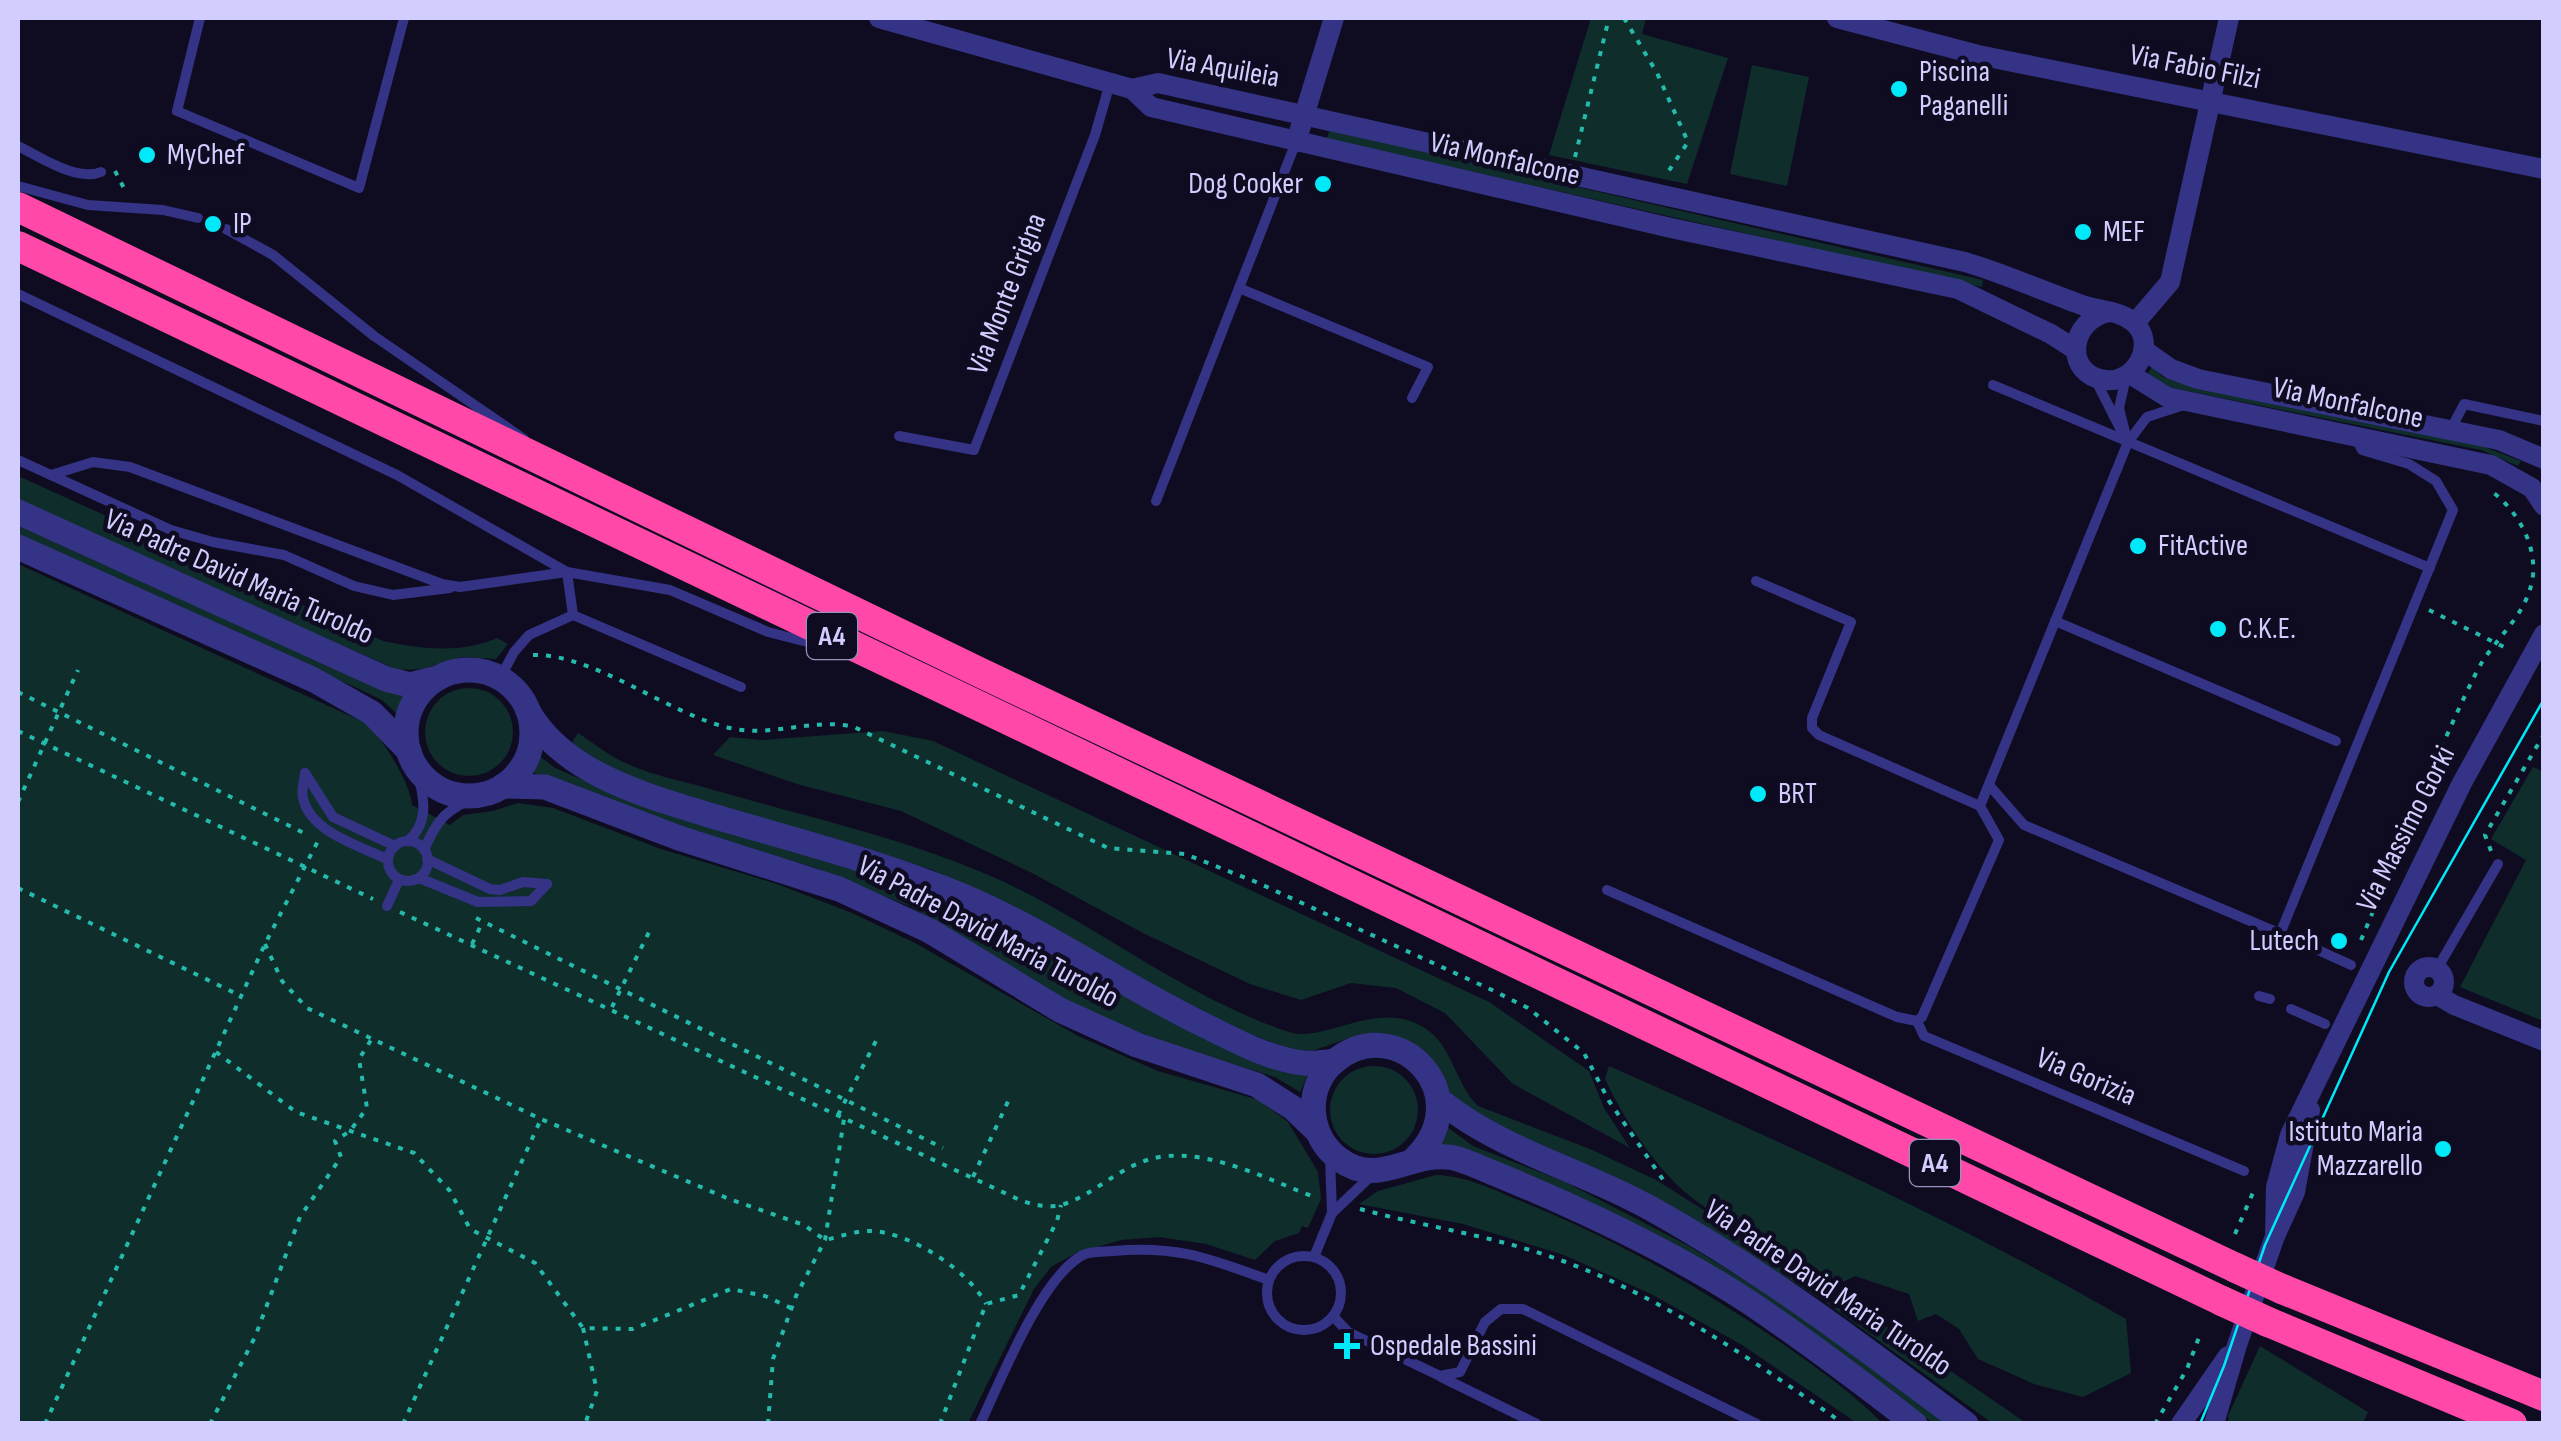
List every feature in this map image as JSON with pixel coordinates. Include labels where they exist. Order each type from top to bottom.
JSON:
[{"type":"highway","name":"A4","points":[[18,207],[1085,722],[2282,1290],[2544,1396]]},
{"type":"highway","name":"A4","points":[[18,246],[2268,1322],[2512,1424]]},
{"type":"street","name":"Via Aquileia","points":[[879,18],[1132,89],[1158,83],[1304,114]]},
{"type":"street","points":[[1296,142],[1334,18]]},
{"type":"street","name":"Via Fabio Filzi","points":[[1837,18],[1978,55],[2544,169]]},
{"type":"street","points":[[2135,322],[2170,282],[2229,18]]},
{"type":"street","name":"Via Aquileia","points":[[1132,89],[1151,107],[1296,142]]},
{"type":"street","name":"Via Monfalcone","points":[[1304,114],[1965,262],[2109,312]]},
{"type":"street","name":"Via Monfalcone","points":[[1296,142],[1958,290],[2076,350]]},
{"type":"street","points":[[2097,314],[2122,314],[2135,322],[2144,350],[2138,365],[2128,375],[2104,380],[2093,376],[2079,362],[2078,333],[2097,314]]},
{"type":"street","name":"Via Monfalcone","points":[[2144,350],[2172,369],[2198,379],[2499,440],[2544,459]]},
{"type":"street","name":"Via Monfalcone","points":[[2128,375],[2167,397],[2490,464],[2532,488],[2544,506]]},
{"type":"street","name":"Via Padre David Maria Turoldo","points":[[18,512],[386,679],[410,685],[438,678]]},
{"type":"street","name":"Via Padre David Maria Turoldo","points":[[18,547],[314,680],[372,713],[413,760]]},
{"type":"street","name":"Via Massimo Gorki","points":[[2214,1424],[2236,1345],[2295,1192],[2308,1117],[2330,1033],[2534,646],[2544,617]]},
{"type":"street","points":[[475,670],[500,678],[517,692],[528,712],[532,723],[530,748],[520,770],[491,791],[450,793],[426,779],[413,760],[408,715],[420,694],[450,673],[475,670]]},
{"type":"street","name":"Via Padre David Maria Turoldo","points":[[528,712],[567,754],[624,788],[886,868],[963,896],[1038,932],[1179,1014],[1237,1041],[1305,1063],[1335,1061]]},
{"type":"street","name":"Via Padre David Maria Turoldo","points":[[491,791],[545,788],[680,838],[839,889],[930,931],[1060,1010],[1137,1045],[1257,1085],[1293,1108],[1323,1141]]},
{"type":"street","points":[[2437,969],[2423,968],[2414,980],[2416,990],[2423,996],[2438,995],[2544,1041]]},
{"type":"street","points":[[1370,1046],[1389,1047],[1407,1054],[1422,1066],[1439,1100],[1434,1135],[1412,1162],[1376,1172],[1359,1170],[1323,1141],[1313,1112],[1322,1075],[1351,1051],[1370,1046]]},
{"type":"street","name":"Via Padre David Maria Turoldo","points":[[1439,1100],[1464,1120],[1516,1148],[1646,1206],[1765,1277],[1966,1424]]},
{"type":"street","name":"Via Padre David Maria Turoldo","points":[[1412,1162],[1448,1157],[1624,1231],[1748,1302],[1914,1424]]},
{"type":"street","name":"Via Massimo Gorki","points":[[2180,1424],[2236,1345]]},
{"type":"lane","points":[[200,18],[177,111],[359,188],[404,18]]},
{"type":"lane","name":"Via Monte Grigna","points":[[899,436],[974,450],[1095,134],[1110,84]]},
{"type":"lane","points":[[1156,501],[1296,142]]},
{"type":"lane","points":[[18,146],[78,173],[101,172]]},
{"type":"lane","points":[[18,186],[88,205],[198,218]]},
{"type":"lane","points":[[226,229],[274,255],[374,336],[515,431],[546,461]]},
{"type":"lane","points":[[1239,288],[1428,367],[1412,398]]},
{"type":"lane","points":[[18,294],[396,475],[567,572]]},
{"type":"lane","points":[[2128,375],[2119,408],[2128,442]]},
{"type":"lane","points":[[2093,376],[2128,442]]},
{"type":"lane","points":[[1993,385],[2430,568]]},
{"type":"lane","points":[[1980,806],[2128,442],[2147,417],[2193,402]]},
{"type":"lane","points":[[2451,430],[2464,404],[2544,421]]},
{"type":"lane","points":[[2280,934],[2452,510],[2436,480],[2409,464],[2362,450],[2354,436]]},
{"type":"lane","points":[[18,460],[170,530],[284,554],[376,593],[408,594],[567,572],[670,590],[791,640],[874,656]]},
{"type":"lane","points":[[51,474],[93,462],[130,467],[397,569],[460,586]]},
{"type":"lane","points":[[567,572],[573,615]]},
{"type":"lane","points":[[1756,581],[1851,622],[1812,718],[1812,728],[1818,735],[1980,806],[1998,840],[1926,1010],[1917,1021]]},
{"type":"lane","points":[[500,678],[529,635],[573,615],[741,687]]},
{"type":"lane","points":[[2055,621],[2336,741]]},
{"type":"lane","points":[[388,859],[317,821],[302,796],[305,774],[333,817],[394,846],[415,835],[424,814],[413,760]]},
{"type":"lane","points":[[1989,785],[2024,824],[2295,940]]},
{"type":"lane","points":[[394,846],[388,859],[390,871],[399,880],[419,878],[426,870],[426,854],[437,822],[446,812],[491,791]]},
{"type":"lane","points":[[408,841],[490,889],[524,882],[547,884],[530,900],[488,903],[419,878]]},
{"type":"lane","points":[[2437,969],[2498,864]]},
{"type":"lane","points":[[387,906],[399,880]]},
{"type":"lane","name":"Via Gorizia","points":[[1607,890],[1897,1017],[1917,1021],[1924,1036],[2244,1171]]},
{"type":"lane","points":[[2318,950],[2350,964]]},
{"type":"lane","points":[[2291,1009],[2330,1033]]},
{"type":"lane","points":[[1323,1141],[1337,1202]]},
{"type":"lane","points":[[1314,1257],[1337,1202],[1376,1172]]},
{"type":"lane","points":[[980,1424],[1044,1293],[1085,1254],[1139,1249],[1191,1252],[1269,1280]]},
{"type":"lane","points":[[1314,1257],[1326,1262],[1340,1282],[1342,1294],[1333,1316],[1314,1329],[1302,1330],[1281,1322],[1268,1303],[1269,1280],[1282,1262],[1314,1257]]},
{"type":"lane","points":[[1440,1376],[1460,1372],[1484,1322],[1501,1309],[1522,1309],[1740,1420],[1757,1424]]},
{"type":"lane","points":[[1333,1316],[1348,1332],[1537,1424]]},
{"type":"path","points":[[1571,176],[1609,18]]},
{"type":"path","points":[[1624,18],[1657,73],[1688,142],[1662,179],[1658,196]]},
{"type":"path","points":[[101,172],[112,165],[135,209]]},
{"type":"path","points":[[2350,964],[2473,680],[2528,598],[2533,570],[2527,539],[2508,504],[2486,486]]},
{"type":"path","points":[[2416,604],[2499,642],[2534,646]]},
{"type":"path","points":[[514,652],[569,660],[726,728],[762,730],[834,722],[854,727],[1108,848],[1185,854],[1256,882],[1492,990],[1528,1008],[1584,1053],[1610,1101],[1666,1184]]},
{"type":"path","points":[[18,802],[78,670]]},
{"type":"path","points":[[18,692],[318,840]]},
{"type":"path","points":[[18,732],[1022,1201],[1043,1207],[1061,1204],[1136,1164],[1168,1156],[1212,1160],[1396,1219],[1434,1224],[1561,1260],[1730,1345],[1844,1424]]},
{"type":"path","points":[[2498,864],[2485,835],[2544,734]]},
{"type":"path","points":[[46,1424],[265,944],[306,866]]},
{"type":"path","points":[[18,888],[242,996]]},
{"type":"path","points":[[466,913],[943,1148]]},
{"type":"path","points":[[612,1008],[650,930]]},
{"type":"path","points":[[265,944],[282,980],[307,1008],[541,1119],[804,1225],[825,1240],[872,1231],[920,1245],[977,1286],[986,1304],[940,1424]]},
{"type":"path","points":[[837,1116],[879,1035]]},
{"type":"path","points":[[210,1424],[255,1336],[300,1218],[341,1156],[335,1141],[350,1131],[367,1108],[359,1059],[372,1038]]},
{"type":"path","points":[[216,1052],[296,1112],[414,1154],[450,1191],[470,1229],[535,1263],[582,1328],[598,1392],[585,1424]]},
{"type":"path","points":[[972,1178],[1011,1095]]},
{"type":"path","points":[[402,1424],[541,1119]]},
{"type":"path","points":[[768,1424],[773,1360],[791,1308],[825,1240],[844,1120]]},
{"type":"path","points":[[2235,1234],[2259,1178]]},
{"type":"path","points":[[986,1304],[1019,1295],[1057,1221],[1061,1204]]},
{"type":"path","points":[[582,1328],[632,1329],[731,1289],[765,1296],[791,1308]]},
{"type":"path","points":[[2155,1424],[2187,1369],[2201,1332]]},
{"type":"green space","points":[[1591,18],[1646,18],[1642,34],[1728,58],[1687,184],[1549,155]]},
{"type":"green space","points":[[1752,65],[1809,77],[1787,186],[1730,174]]},
{"type":"green space","points":[[1329,130],[1983,280],[1982,287],[1327,139]]},
{"type":"green space","points":[[2152,367],[2163,377],[2181,383],[2479,445],[2521,461],[2518,466],[2481,450],[2163,386],[2148,373]]},
{"type":"green space","points":[[18,476],[383,641],[440,648],[469,646],[497,638],[508,644],[496,659],[462,657],[422,669],[398,670],[18,502]]},
{"type":"green space","points":[[18,526],[354,676],[404,693],[397,714],[382,700],[359,689],[18,534]]},
{"type":"green space","points":[[18,564],[368,724],[395,763],[412,805],[450,825],[463,815],[518,803],[553,808],[661,849],[777,884],[915,943],[1078,1036],[1158,1071],[1259,1100],[1288,1122],[1318,1172],[1321,1199],[1308,1228],[1302,1226],[1299,1233],[1275,1241],[1255,1260],[1206,1244],[1159,1237],[1121,1240],[1076,1253],[1051,1267],[1034,1289],[968,1423],[18,1424]]},
{"type":"green space","points":[[469,688],[500,701],[513,732],[500,763],[469,776],[438,763],[425,732],[438,701]]},
{"type":"green space","points":[[883,731],[933,741],[1489,1002],[1589,1071],[1604,1108],[1630,1148],[1513,1084],[1445,1013],[1396,988],[1351,983],[1301,1000],[1250,984],[901,811],[797,784],[713,755],[730,737],[761,740]]},
{"type":"green space","points":[[578,733],[617,759],[649,772],[879,836],[979,871],[1057,910],[1208,997],[1289,1032],[1320,1032],[1373,1019],[1411,1021],[1437,1038],[1478,1106],[1590,1149],[1656,1180],[1858,1307],[2026,1423],[1992,1423],[1825,1302],[1751,1255],[1483,1124],[1376,1035],[1355,1036],[1312,1051],[1292,1050],[1214,1020],[978,891],[930,869],[681,797],[623,774],[569,747]]},
{"type":"green space","points":[[538,755],[555,768],[643,806],[837,862],[952,902],[1216,1044],[1310,1071],[1300,1092],[1275,1077],[1171,1045],[1084,1010],[911,907],[816,868],[685,829],[556,778],[529,772]]},
{"type":"green space","points":[[2533,767],[2544,772],[2543,1021],[2460,987],[2526,860],[2491,839]]},
{"type":"green space","points":[[1374,1066],[1391,1069],[1405,1079],[1415,1093],[1415,1127],[1405,1141],[1391,1151],[1374,1154],[1357,1151],[1343,1141],[1333,1127],[1330,1110],[1333,1093],[1343,1079],[1357,1069]]},
{"type":"green space","points":[[1609,1066],[1871,1185],[2126,1319],[2131,1373],[2083,1397],[2034,1384],[1978,1359],[1959,1329],[1936,1314],[1918,1321],[1909,1294],[1855,1276],[1841,1283],[1741,1231],[1686,1193],[1650,1154],[1605,1079]]},
{"type":"green space","points":[[1447,1127],[1473,1146],[1565,1182],[1689,1246],[1779,1301],[1948,1423],[1933,1423],[1823,1342],[1438,1148]]},
{"type":"green space","points":[[1436,1175],[1491,1188],[1662,1269],[1793,1351],[1882,1423],[1857,1423],[1742,1345],[1651,1294],[1564,1255],[1463,1224],[1359,1204],[1378,1191]]},
{"type":"green space","points":[[2260,1346],[2368,1412],[2363,1423],[2229,1423],[2228,1416]]},
{"type":"tram line","points":[[2200,1424],[2265,1245],[2389,972],[2544,699]]},
{"type":"place","name":"Piscina Paganelli","points":[[1899,89]]},
{"type":"place","name":"MyChef","points":[[147,155]]},
{"type":"place","name":"Dog Cooker","points":[[1323,184]]},
{"type":"place","name":"IP","points":[[213,224]]},
{"type":"place","name":"MEF","points":[[2083,232]]},
{"type":"place","name":"FitActive","points":[[2138,546]]},
{"type":"place","name":"C.K.E.","points":[[2218,629]]},
{"type":"place","name":"BRT","points":[[1758,794]]},
{"type":"place","name":"Lutech","points":[[2339,941]]},
{"type":"place","name":"Istituto Maria Mazzarello","points":[[2443,1149]]},
{"type":"place","name":"Ospedale Bassini","points":[[1347,1346]]}]
